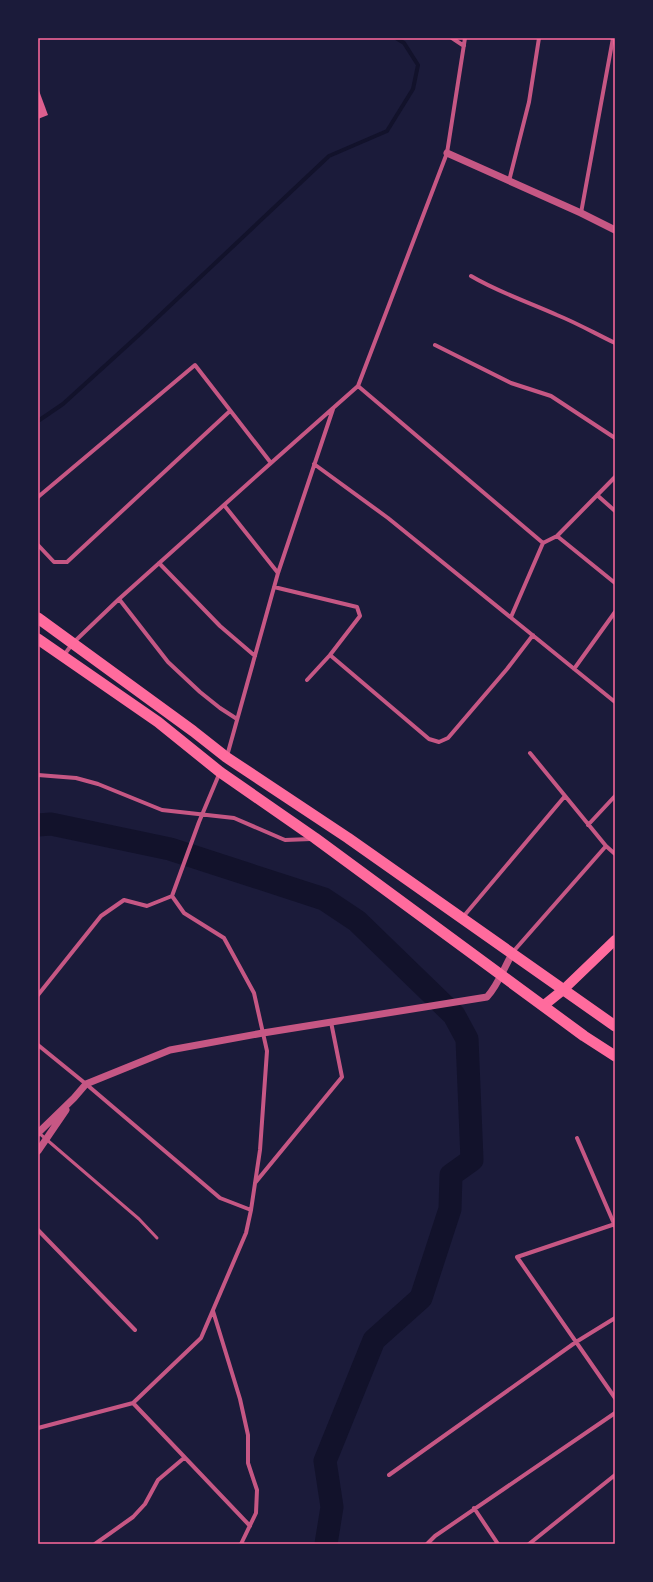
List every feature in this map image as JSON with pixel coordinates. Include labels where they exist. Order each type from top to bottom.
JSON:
[{"type":"highway","points":[[38,618],[194,731],[226,757],[348,838],[615,1026]]},
{"type":"highway","points":[[38,639],[158,722],[220,772],[315,838],[584,1036],[615,1056]]},
{"type":"main road","points":[[543,1006],[563,990],[615,940]]},
{"type":"street","points":[[452,38],[464,46]]},
{"type":"street","points":[[63,656],[73,643],[119,599],[358,386],[447,153],[465,38]]},
{"type":"street","points":[[509,181],[529,102],[539,38]]},
{"type":"street","points":[[581,213],[613,38]]},
{"type":"street","points":[[447,153],[581,213],[615,230]]},
{"type":"street","points":[[471,276],[484,284],[558,315],[615,343]]},
{"type":"street","points":[[435,345],[511,383],[551,396],[615,438]]},
{"type":"street","points":[[38,497],[195,365],[271,463]]},
{"type":"street","points":[[358,386],[543,543]]},
{"type":"street","points":[[226,757],[278,573],[333,409]]},
{"type":"street","points":[[38,545],[54,562],[67,562],[230,411]]},
{"type":"street","points":[[314,464],[388,518],[615,702]]},
{"type":"street","points":[[511,617],[543,543],[557,536],[615,477]]},
{"type":"street","points":[[597,495],[615,511]]},
{"type":"street","points":[[224,505],[278,573]]},
{"type":"street","points":[[557,536],[615,584]]},
{"type":"street","points":[[160,563],[220,626],[255,656]]},
{"type":"street","points":[[274,587],[357,607],[360,616],[330,655],[307,680]]},
{"type":"street","points":[[119,599],[168,662],[205,696],[237,719]]},
{"type":"street","points":[[574,669],[615,612]]},
{"type":"street","points":[[330,655],[429,739],[439,742],[448,738],[507,669],[533,635]]},
{"type":"street","points":[[530,753],[588,825],[615,854]]},
{"type":"street","points":[[38,995],[101,916],[124,900],[147,906],[172,896],[202,814],[220,772]]},
{"type":"street","points":[[38,775],[76,778],[162,810],[234,818],[285,840],[315,838]]},
{"type":"street","points":[[462,919],[565,796]]},
{"type":"street","points":[[588,825],[615,796]]},
{"type":"street","points":[[38,1133],[74,1098],[86,1084],[170,1050],[263,1033],[487,997],[494,989],[500,974],[512,954],[606,846]]},
{"type":"street","points":[[38,1428],[133,1403],[201,1338],[246,1233],[260,1150],[267,1051],[254,993],[224,938],[184,913],[172,896]]},
{"type":"street","points":[[254,1183],[342,1077],[331,1022]]},
{"type":"street","points":[[38,1045],[220,1198],[251,1210]]},
{"type":"street","points":[[38,1151],[74,1098]]},
{"type":"street","points":[[577,1138],[615,1225],[517,1257],[615,1398]]},
{"type":"street","points":[[38,1230],[135,1330]]},
{"type":"street","points":[[213,1311],[240,1399],[248,1435],[248,1463],[257,1490],[256,1513],[241,1544]]},
{"type":"street","points":[[389,1475],[576,1342],[615,1318]]},
{"type":"street","points":[[133,1403],[250,1526]]},
{"type":"street","points":[[427,1544],[435,1536],[474,1508],[615,1413]]},
{"type":"street","points":[[95,1544],[133,1517],[145,1504],[158,1480],[184,1458]]},
{"type":"street","points":[[529,1544],[615,1475]]},
{"type":"street","points":[[474,1508],[498,1544]]},
{"type":"lane","points":[[38,1133],[47,1139],[139,1219],[157,1238]]},
{"type":"building","points":[[38,88],[48,115],[38,119]]},
{"type":"waterway","points":[[38,421],[63,404],[141,333],[329,156],[387,131],[413,89],[418,65],[404,43],[396,38]]},
{"type":"waterway","points":[[38,825],[51,824],[170,849],[324,899],[357,921],[454,1015],[467,1039],[472,1160],[451,1175],[450,1209],[421,1298],[374,1340],[325,1461],[332,1507],[326,1544]]}]
